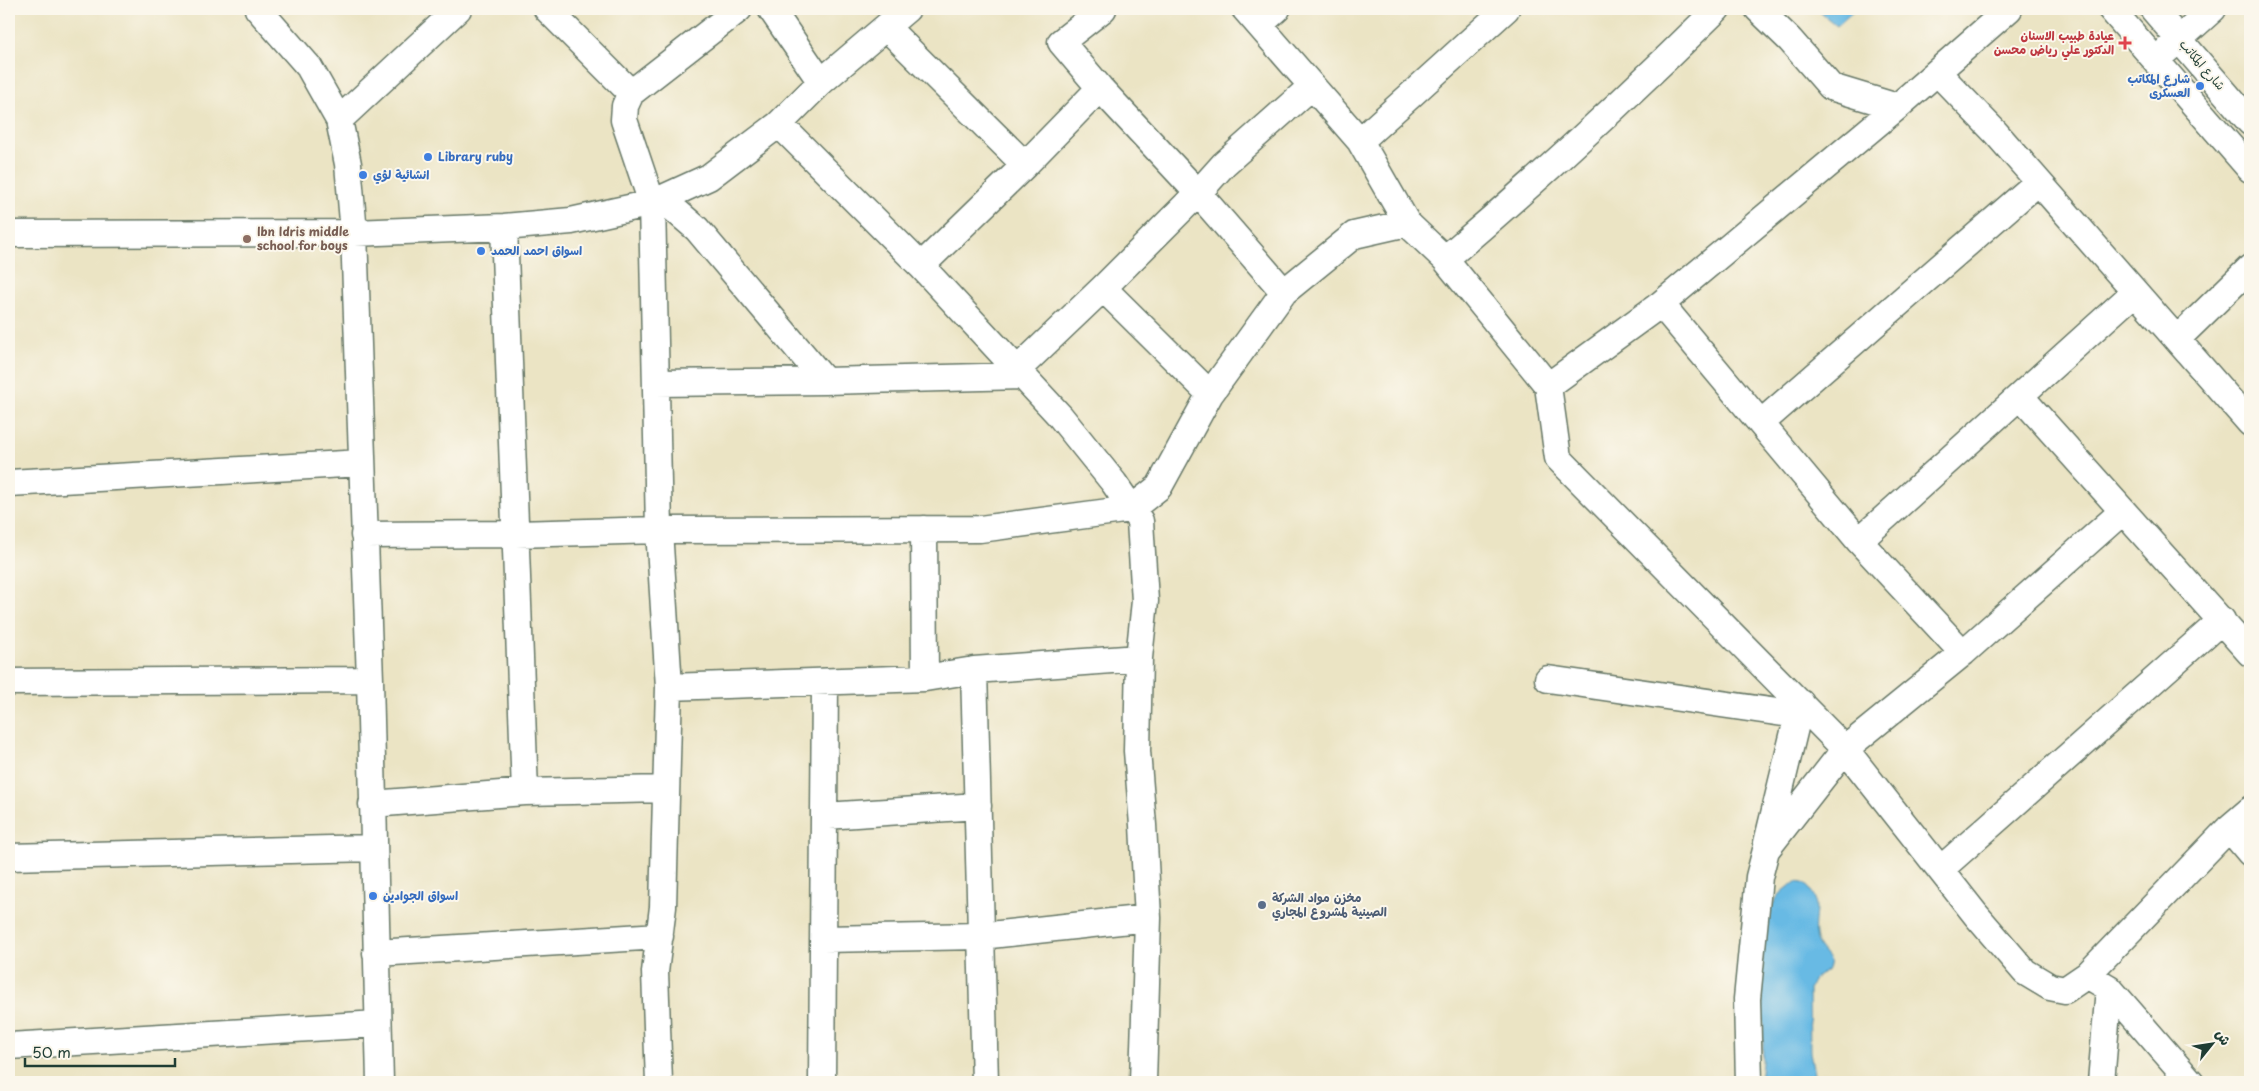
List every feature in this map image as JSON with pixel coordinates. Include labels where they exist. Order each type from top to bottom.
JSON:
[{"type":"street","points":[[258,9],[309,67],[339,120],[348,164],[354,233],[370,680],[380,1082]]},
{"type":"street","points":[[339,120],[458,9]]},
{"type":"street","points":[[548,9],[631,93]]},
{"type":"street","points":[[659,1082],[655,972],[663,907],[668,687],[660,530],[656,383],[657,201],[624,120],[625,106],[631,93],[739,9]]},
{"type":"street","points":[[771,9],[821,82]]},
{"type":"street","points":[[9,234],[354,233],[504,227],[571,222],[657,201],[709,177],[779,124],[821,82],[907,9]]},
{"type":"street","points":[[1103,9],[1062,42],[1100,88],[1198,193],[1284,292]]},
{"type":"street","points":[[1360,141],[1506,9]]},
{"type":"street","points":[[1444,260],[1531,186],[1644,81],[1717,9]]},
{"type":"street","points":[[1758,9],[1790,40],[1831,87],[1897,107]]},
{"type":"street","points":[[1548,386],[1662,304],[1938,73],[2009,9]]},
{"type":"street","points":[[2111,9],[2250,169]]},
{"type":"street","name":"شارع المکاتب","points":[[2152,9],[2250,122]]},
{"type":"street","points":[[2155,59],[2213,9]]},
{"type":"street","points":[[1260,14],[1312,86],[1360,141],[1407,224],[1444,260],[1548,386],[1558,458],[1799,709],[1846,749],[1976,915],[2026,972],[2050,987],[2065,990],[2098,982],[2229,828],[2250,810]]},
{"type":"street","points":[[886,27],[1026,165]]},
{"type":"street","points":[[1938,73],[1995,132],[2250,423]]},
{"type":"street","points":[[656,383],[825,381],[1019,373],[1198,193],[1224,164],[1312,86]]},
{"type":"street","points":[[921,266],[1026,165],[1100,88]]},
{"type":"street","points":[[779,124],[921,266],[1060,416],[1114,483],[1140,521],[1145,601],[1139,658],[1137,751],[1144,825],[1148,918],[1143,1082]]},
{"type":"street","points":[[1762,423],[2038,182]]},
{"type":"street","points":[[657,201],[697,229],[825,381]]},
{"type":"street","points":[[364,535],[516,534],[660,530],[980,529],[1131,509],[1159,487],[1210,394],[1284,292],[1354,235],[1407,224]]},
{"type":"street","points":[[504,227],[525,792]]},
{"type":"street","points":[[2176,339],[2250,268]]},
{"type":"street","points":[[1103,288],[1210,394]]},
{"type":"street","points":[[1859,541],[2135,292]]},
{"type":"street","points":[[1662,304],[1859,541],[1963,653]]},
{"type":"street","points":[[2020,396],[2250,653]]},
{"type":"street","points":[[9,483],[362,463]]},
{"type":"street","points":[[1766,850],[1846,749],[1963,653],[2123,511]]},
{"type":"street","points":[[924,529],[925,678]]},
{"type":"street","points":[[1941,869],[2222,620]]},
{"type":"street","points":[[668,687],[925,678],[974,670],[1139,658]]},
{"type":"street","points":[[974,670],[985,1082]]},
{"type":"street","points":[[1548,679],[1799,709]]},
{"type":"street","points":[[9,682],[370,680]]},
{"type":"street","points":[[809,1082],[822,1082],[825,682]]},
{"type":"street","points":[[1749,1082],[1747,999],[1758,886],[1799,709]]},
{"type":"street","points":[[372,804],[525,792],[666,789]]},
{"type":"street","points":[[825,816],[978,806]]},
{"type":"street","points":[[2229,828],[2250,853]]},
{"type":"street","points":[[9,857],[373,848]]},
{"type":"street","points":[[823,939],[981,936],[1148,918]]},
{"type":"street","points":[[376,953],[660,936]]},
{"type":"street","points":[[2098,982],[2101,1082]]},
{"type":"street","points":[[2098,982],[2191,1082]]},
{"type":"street","points":[[9,1046],[378,1024]]},
{"type":"water","points":[[1816,9],[1856,9],[1837,26]]},
{"type":"water","points":[[1796,882],[1803,883],[1814,897],[1816,905],[1815,937],[1818,945],[1830,961],[1828,969],[1814,979],[1809,989],[1810,1052],[1814,1073],[1813,1082],[1760,1082],[1763,1049],[1762,974],[1764,936],[1767,920],[1776,898]]},
{"type":"place","name":"عيادة طبيب الاسنان الدكتور علي رياض محسن","points":[[2125,43]]},
{"type":"place","name":"شارع المکاتب العسکری","points":[[2200,86]]},
{"type":"place","name":"Library ruby","points":[[428,157]]},
{"type":"place","name":"انشائية لؤي","points":[[363,175]]},
{"type":"place","name":"Ibn Idris middle school for boys","points":[[247,239]]},
{"type":"place","name":"اسواق احمد الحمد","points":[[481,251]]},
{"type":"place","name":"اسواق الجوادين","points":[[373,896]]},
{"type":"place","name":"مخزن مواد الشركة الصينية لمشروع المجاري","points":[[1262,905]]}]
